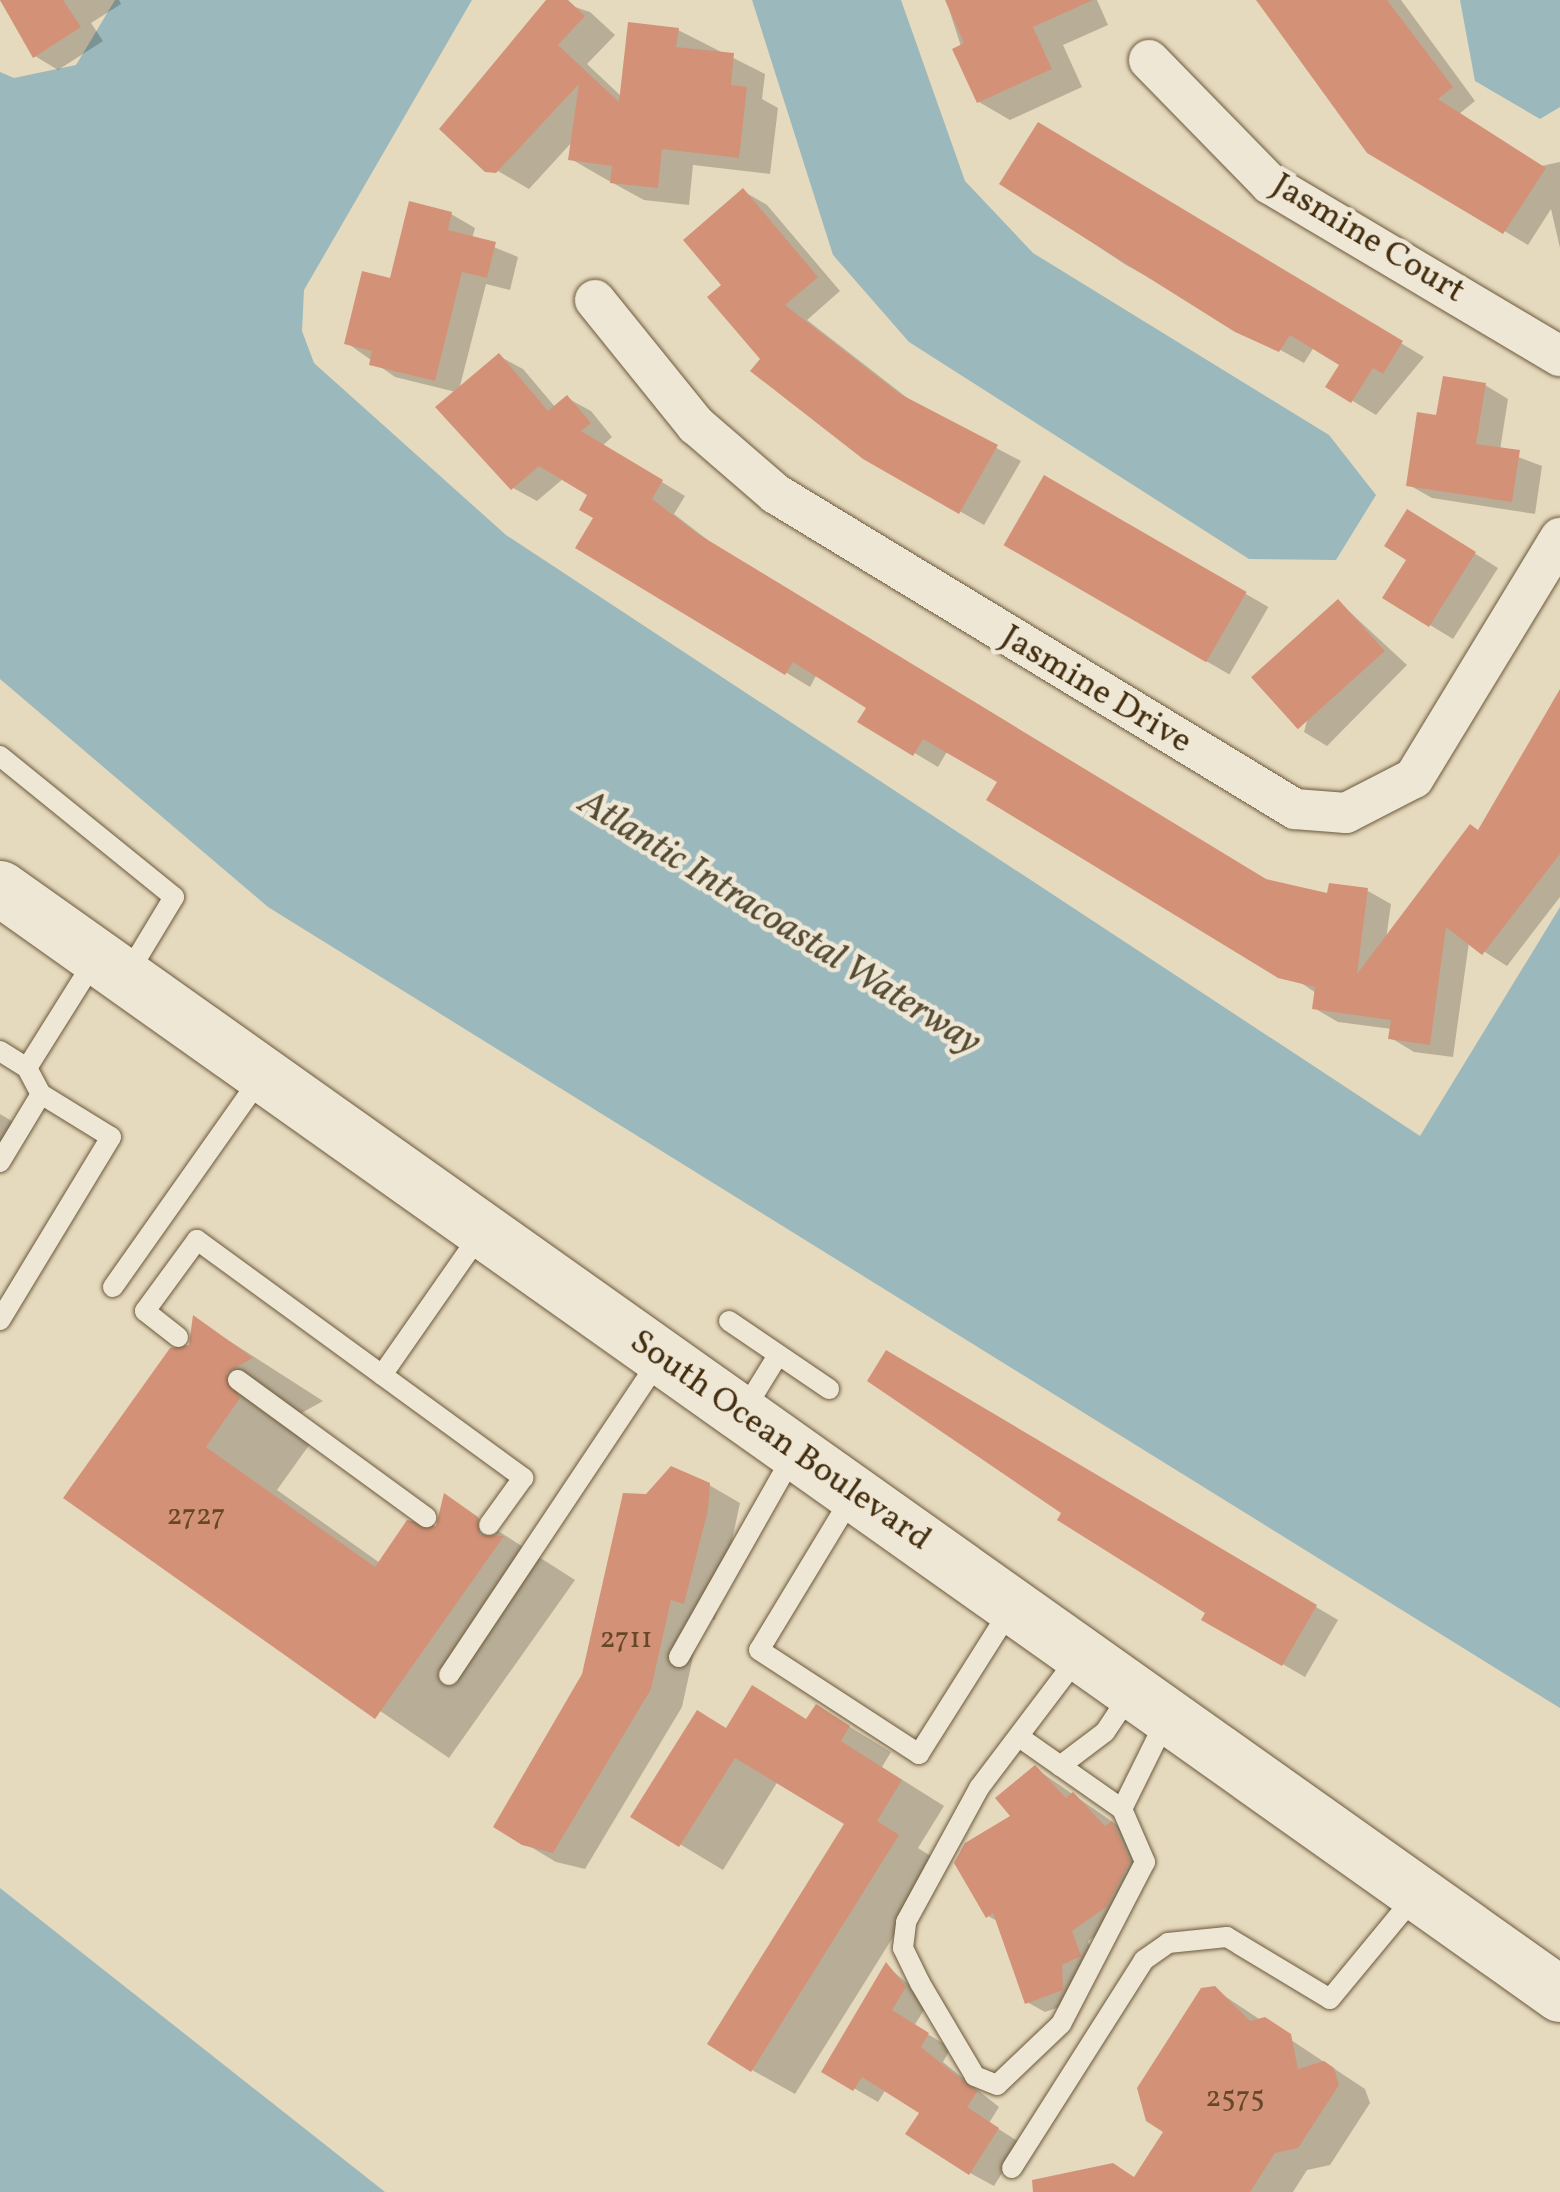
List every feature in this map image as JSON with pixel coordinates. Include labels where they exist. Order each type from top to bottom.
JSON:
[{"type":"main road","name":"South Ocean Boulevard","points":[[0,888],[1560,1994]]},
{"type":"street","name":"Jasmine Court","points":[[1149,60],[1270,184],[1560,356]]},
{"type":"street","name":"Jasmine Drive","points":[[595,300],[696,425],[776,494],[1295,808],[1346,813],[1414,778],[1560,538]]},
{"type":"lane","points":[[0,756],[174,897],[27,1068]]},
{"type":"lane","points":[[0,1052],[27,1068],[41,1094],[111,1138],[0,1320]]},
{"type":"lane","points":[[113,1287],[263,1074]]},
{"type":"lane","points":[[0,1162],[41,1094]]},
{"type":"lane","points":[[382,1375],[483,1230]]},
{"type":"lane","points":[[178,1336],[145,1311],[197,1240],[523,1478],[489,1525]]},
{"type":"lane","points":[[729,1321],[829,1390]]},
{"type":"lane","points":[[742,1414],[778,1355]]},
{"type":"lane","points":[[450,1675],[662,1357]]},
{"type":"lane","points":[[238,1380],[426,1518]]},
{"type":"lane","points":[[679,1657],[795,1452]]},
{"type":"lane","points":[[854,1494],[759,1650],[919,1754],[1012,1606]]},
{"type":"lane","points":[[1022,1739],[1122,1809],[1143,1844],[1135,1890],[1044,2045],[1008,2080],[986,2083],[903,1948],[916,1896],[979,1788],[1022,1739],[1080,1654]]},
{"type":"lane","points":[[1060,1766],[1150,1704]]},
{"type":"lane","points":[[1122,1809],[1150,1704]]},
{"type":"lane","points":[[1012,2168],[1144,1960],[1168,1943],[1227,1937],[1330,1999],[1418,1893]]},
{"type":"water","name":"Atlantic Intracoastal Waterway","points":[[115,0],[472,0],[304,290],[302,331],[314,363],[506,535],[1420,1136],[1560,907],[1560,1708],[268,907],[0,679],[0,72],[14,78],[76,65]]},
{"type":"water","points":[[752,0],[901,0],[965,181],[1033,253],[1329,435],[1376,495],[1336,560],[1249,559],[909,342],[833,255]]},
{"type":"water","points":[[1460,0],[1560,0],[1560,107],[1540,119],[1475,81]]},
{"type":"water","points":[[0,1888],[385,2192],[0,2192]]},
{"type":"building","points":[[0,0],[63,0],[81,27],[33,58]]},
{"type":"building","points":[[546,0],[568,0],[585,16],[558,45],[619,102],[628,22],[679,28],[676,47],[734,53],[731,85],[747,87],[739,158],[662,149],[658,188],[610,183],[612,166],[568,160],[579,84],[496,173],[485,172],[439,129]]},
{"type":"building","points":[[945,0],[1093,0],[1033,27],[1052,69],[977,103],[952,49],[964,43]]},
{"type":"building","points":[[1256,0],[1387,0],[1453,87],[1438,99],[1546,168],[1503,234],[1367,153]]},
{"type":"building","points":[[1038,122],[1403,341],[1383,374],[1373,368],[1351,403],[1325,387],[1339,365],[1290,335],[1279,352],[1235,332],[999,184]]},
{"type":"building","points":[[743,188],[818,277],[785,305],[900,394],[998,445],[959,514],[863,459],[750,371],[760,359],[707,297],[721,285],[683,240]]},
{"type":"building","points":[[409,201],[452,212],[448,230],[496,242],[487,278],[462,272],[435,381],[369,365],[372,351],[344,344],[362,271],[390,278]]},
{"type":"building","points":[[499,353],[548,411],[567,395],[591,423],[581,431],[663,480],[652,499],[698,534],[1266,879],[1327,893],[1329,883],[1368,888],[1357,974],[1470,824],[1478,830],[1560,689],[1560,854],[1482,955],[1446,927],[1430,1045],[1388,1039],[1391,1020],[1312,1009],[1315,987],[1278,978],[986,800],[997,782],[923,739],[913,756],[857,722],[866,708],[793,662],[785,675],[575,548],[593,518],[579,510],[587,495],[539,466],[511,490],[435,407]]},
{"type":"building","points":[[1443,376],[1486,383],[1476,444],[1520,450],[1512,502],[1406,486],[1417,412],[1436,415]]},
{"type":"building","points":[[1044,475],[1247,592],[1206,662],[1004,545]]},
{"type":"building","points":[[1407,509],[1476,552],[1429,627],[1382,598],[1406,560],[1384,546]]},
{"type":"building","points":[[1338,599],[1385,651],[1298,729],[1251,677]]},
{"type":"building","points":[[193,1315],[253,1358],[226,1373],[240,1398],[206,1447],[375,1567],[407,1520],[436,1526],[444,1493],[478,1517],[480,1535],[504,1536],[375,1719],[63,1498],[170,1348],[189,1345]]},
{"type":"building","points":[[886,1350],[1317,1605],[1282,1666],[1201,1620],[1205,1613],[1057,1520],[1061,1513],[867,1381]]},
{"type":"building","points":[[671,1466],[710,1483],[708,1510],[684,1604],[671,1600],[651,1689],[553,1853],[522,1845],[493,1827],[582,1674],[623,1493],[646,1494]]},
{"type":"building","points":[[752,1685],[806,1719],[816,1704],[850,1726],[841,1741],[902,1780],[877,1821],[899,1835],[751,2072],[707,2044],[844,1824],[735,1758],[679,1847],[630,1817],[697,1710],[726,1728]]},
{"type":"building","points":[[1035,1765],[1066,1798],[1073,1792],[1105,1826],[1112,1821],[1130,1861],[1106,1907],[1072,1931],[1081,1956],[1062,1965],[1063,1990],[1025,2004],[993,1913],[986,1918],[954,1863],[965,1843],[1010,1816],[995,1798]]},
{"type":"building","points":[[886,1962],[906,1987],[892,2010],[929,2033],[921,2047],[977,2092],[967,2107],[999,2128],[969,2175],[905,2134],[919,2113],[862,2077],[853,2091],[821,2072]]},
{"type":"building","points":[[1215,1986],[1250,2021],[1265,2017],[1291,2034],[1298,2069],[1324,2061],[1334,2068],[1339,2085],[1298,2148],[1275,2153],[1250,2192],[1033,2192],[1032,2180],[1113,2163],[1134,2177],[1163,2132],[1146,2121],[1137,2088],[1201,1988]]}]
